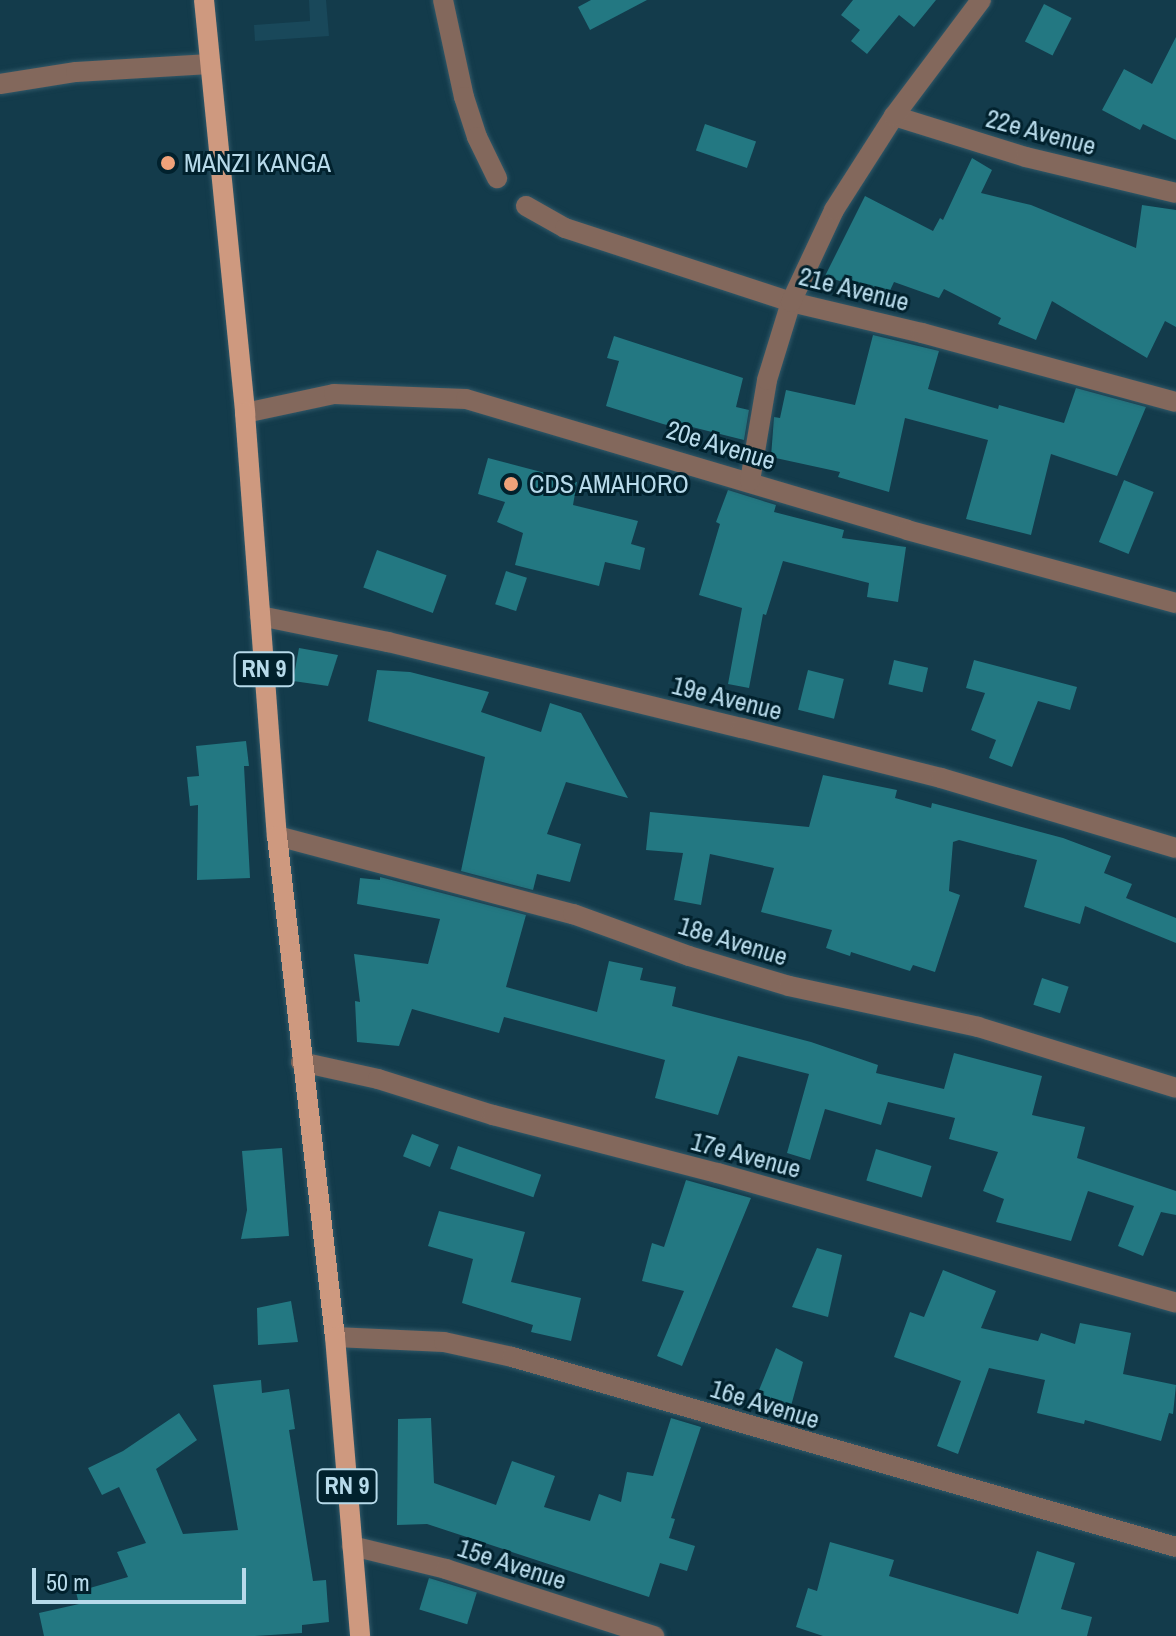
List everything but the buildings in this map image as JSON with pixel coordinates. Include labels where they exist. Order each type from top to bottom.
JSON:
[{"type":"main road","name":"RN 9","points":[[204,0],[245,413],[277,836],[335,1337],[360,1636]]},
{"type":"street","points":[[443,0],[464,97],[477,137],[497,178]]},
{"type":"street","points":[[750,481],[767,380],[791,302],[834,210],[894,116],[981,0]]},
{"type":"street","points":[[0,84],[76,72],[210,64]]},
{"type":"street","name":"22e Avenue","points":[[894,116],[1026,157],[1176,193]]},
{"type":"street","name":"21e Avenue","points":[[526,206],[565,228],[791,302],[922,333],[1176,402]]},
{"type":"street","name":"20e Avenue","points":[[245,413],[334,394],[466,399],[907,530],[1176,603]]},
{"type":"street","name":"19e Avenue","points":[[260,616],[388,642],[941,778],[1176,848]]},
{"type":"street","name":"18e Avenue","points":[[277,836],[573,914],[689,956],[789,986],[978,1027],[1176,1088]]},
{"type":"street","name":"17e Avenue","points":[[301,1062],[378,1079],[493,1115],[718,1173],[1176,1303]]},
{"type":"street","name":"16e Avenue","points":[[335,1337],[444,1342],[512,1357],[1176,1547]]},
{"type":"street","name":"15e Avenue","points":[[352,1546],[446,1569],[654,1636]]},
{"type":"shaded area","points":[[309,0],[326,0],[329,36],[255,41],[254,25],[310,21]]},
{"type":"place","name":"MANZI KANGA","points":[[168,163]]},
{"type":"place","name":"CDS AMAHORO","points":[[511,484]]}]
